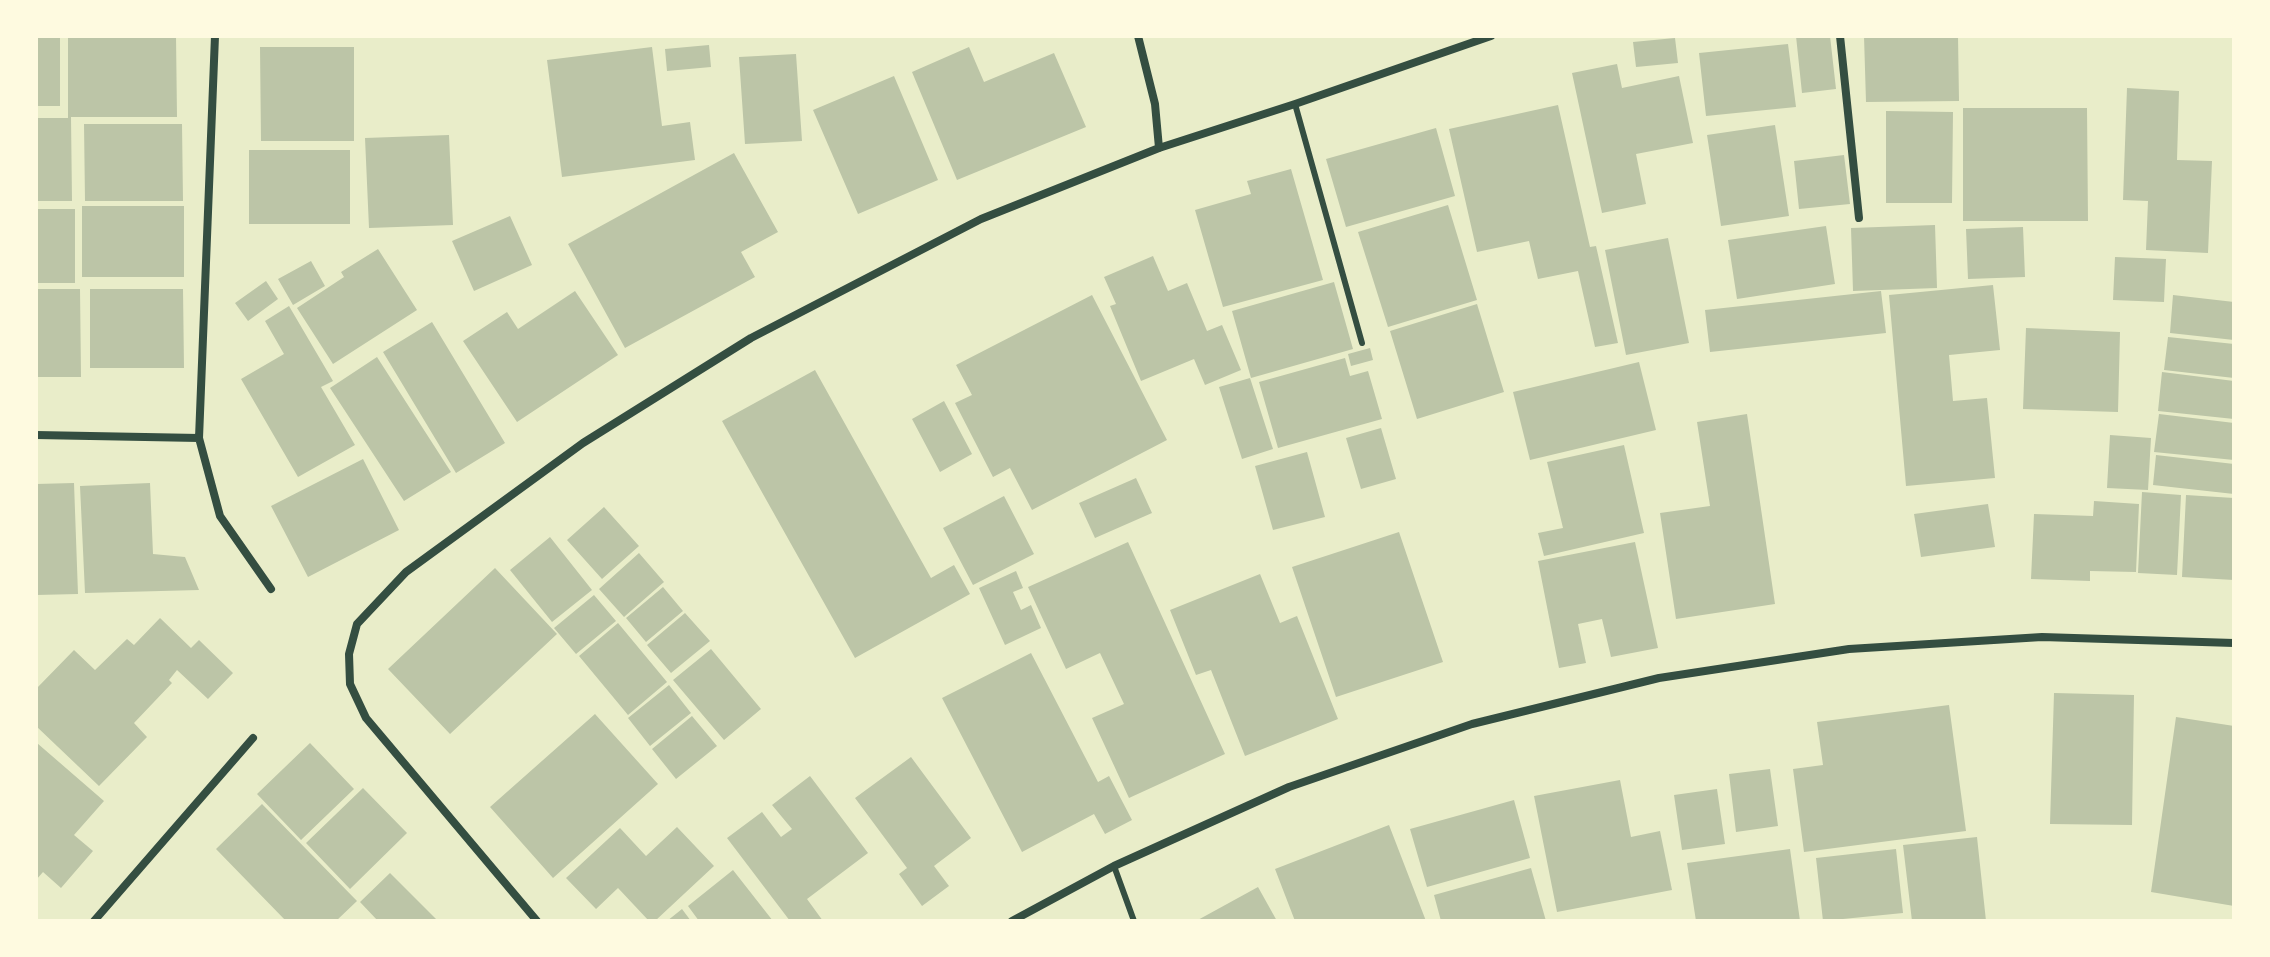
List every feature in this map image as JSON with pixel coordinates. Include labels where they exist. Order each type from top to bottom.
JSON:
[{"type":"street","points":[[215,36],[199,438],[220,516],[271,589]]},
{"type":"street","points":[[1138,36],[1155,104],[1159,148]]},
{"type":"street","points":[[537,921],[366,718],[350,684],[349,654],[357,624],[406,572],[583,443],[738,346],[981,219],[1159,148],[1491,36]]},
{"type":"street","points":[[1840,36],[1859,218]]},
{"type":"street","points":[[36,435],[199,438]]},
{"type":"street","points":[[1012,921],[1114,866],[1289,787],[1472,724],[1659,678],[1864,648],[2042,637],[2234,643]]},
{"type":"street","points":[[94,921],[253,738]]},
{"type":"lane","points":[[1295,104],[1362,343]]},
{"type":"lane","points":[[1114,866],[1134,921]]},
{"type":"building","points":[[36,36],[60,36],[60,106],[36,106]]},
{"type":"building","points":[[68,36],[176,36],[177,117],[71,117],[72,201],[36,201],[36,118],[68,118]]},
{"type":"building","points":[[1796,36],[1830,36],[1836,89],[1802,93]]},
{"type":"building","points":[[1864,36],[1958,36],[1959,101],[1866,102]]},
{"type":"building","points":[[1675,38],[1678,63],[1636,67],[1633,42]]},
{"type":"building","points":[[1788,44],[1796,107],[1706,116],[1699,53]]},
{"type":"building","points":[[709,45],[711,67],[667,71],[665,49]]},
{"type":"building","points":[[260,47],[354,47],[354,141],[261,141]]},
{"type":"building","points":[[652,47],[662,126],[690,122],[695,160],[562,177],[547,60]]},
{"type":"building","points":[[969,47],[984,82],[1054,53],[1086,127],[957,180],[912,72]]},
{"type":"building","points":[[796,54],[802,141],[745,144],[739,57]]},
{"type":"building","points":[[1617,64],[1622,88],[1679,76],[1693,143],[1636,154],[1646,204],[1602,213],[1572,73]]},
{"type":"building","points":[[894,76],[938,180],[858,214],[813,110]]},
{"type":"building","points":[[2127,88],[2179,91],[2177,160],[2212,161],[2208,253],[2146,250],[2148,201],[2123,200]]},
{"type":"building","points":[[1558,105],[1590,247],[1596,246],[1618,343],[1595,347],[1578,271],[1538,279],[1529,241],[1477,252],[1449,129]]},
{"type":"building","points":[[1963,108],[2087,108],[2088,221],[1963,221]]},
{"type":"building","points":[[1886,111],[1953,112],[1952,203],[1886,203]]},
{"type":"building","points":[[84,124],[182,124],[183,201],[85,201]]},
{"type":"building","points":[[1775,125],[1789,216],[1721,226],[1707,135]]},
{"type":"building","points":[[1436,128],[1455,196],[1346,227],[1326,159]]},
{"type":"building","points":[[449,135],[453,225],[369,228],[365,138]]},
{"type":"building","points":[[249,150],[350,150],[350,224],[249,224]]},
{"type":"building","points":[[734,153],[778,232],[741,252],[755,277],[625,348],[568,244]]},
{"type":"building","points":[[1844,155],[1850,204],[1799,209],[1794,161]]},
{"type":"building","points":[[1291,169],[1323,280],[1223,307],[1195,210],[1251,194],[1247,181]]},
{"type":"building","points":[[1448,205],[1477,300],[1388,327],[1358,232]]},
{"type":"building","points":[[82,206],[184,206],[184,277],[82,277]]},
{"type":"building","points":[[36,209],[75,209],[75,283],[36,283]]},
{"type":"building","points":[[510,216],[532,265],[474,291],[452,241]]},
{"type":"building","points":[[1935,225],[1937,288],[1853,291],[1851,228]]},
{"type":"building","points":[[1826,226],[1835,284],[1737,299],[1728,240]]},
{"type":"building","points":[[2023,227],[2025,277],[1968,279],[1966,229]]},
{"type":"building","points":[[1668,238],[1689,343],[1626,355],[1605,250]]},
{"type":"building","points":[[378,249],[417,310],[333,364],[297,308],[344,277],[341,272]]},
{"type":"building","points":[[1153,256],[1168,291],[1187,283],[1207,331],[1222,325],[1241,370],[1205,385],[1194,359],[1141,381],[1110,306],[1116,304],[1104,277]]},
{"type":"building","points":[[2115,257],[2166,259],[2164,302],[2113,300]]},
{"type":"building","points":[[311,261],[325,286],[293,305],[278,279]]},
{"type":"building","points":[[266,281],[278,299],[248,321],[235,303]]},
{"type":"building","points":[[1334,282],[1353,349],[1251,378],[1232,311]]},
{"type":"building","points":[[1993,285],[2000,350],[1949,355],[1953,401],[1987,398],[1995,478],[1906,486],[1889,295]]},
{"type":"building","points":[[36,289],[80,289],[81,377],[36,377]]},
{"type":"building","points":[[90,289],[183,289],[184,368],[90,368]]},
{"type":"building","points":[[575,291],[618,355],[517,422],[463,341],[507,312],[518,329]]},
{"type":"building","points":[[1881,291],[1886,333],[1710,352],[1705,310]]},
{"type":"building","points":[[1092,295],[1167,440],[1032,510],[1010,468],[993,477],[955,403],[972,395],[956,365]]},
{"type":"building","points":[[2173,295],[2234,302],[2234,340],[2170,333]]},
{"type":"building","points":[[1477,304],[1504,392],[1417,419],[1390,331]]},
{"type":"building","points":[[289,306],[333,381],[321,387],[355,445],[298,477],[241,379],[284,354],[265,321]]},
{"type":"building","points":[[432,322],[505,443],[456,473],[383,352]]},
{"type":"building","points":[[2026,328],[2120,332],[2118,412],[2023,409]]},
{"type":"building","points":[[2168,337],[2234,344],[2234,378],[2164,370]]},
{"type":"building","points":[[1370,348],[1373,360],[1351,366],[1348,354]]},
{"type":"building","points":[[377,357],[451,472],[404,501],[330,388]]},
{"type":"building","points":[[1345,358],[1350,376],[1368,371],[1382,419],[1278,448],[1259,382]]},
{"type":"building","points":[[1639,362],[1656,430],[1530,460],[1513,392]]},
{"type":"building","points":[[815,370],[931,578],[954,565],[970,594],[855,658],[722,421]]},
{"type":"building","points":[[2162,372],[2234,381],[2234,419],[2158,411]]},
{"type":"building","points":[[1250,378],[1273,449],[1242,459],[1219,387]]},
{"type":"building","points":[[944,401],[972,454],[940,472],[912,419]]},
{"type":"building","points":[[1747,414],[1775,604],[1676,619],[1660,513],[1710,506],[1697,422]]},
{"type":"building","points":[[2159,414],[2234,423],[2234,460],[2154,452]]},
{"type":"building","points":[[1381,428],[1396,479],[1361,489],[1346,438]]},
{"type":"building","points":[[2110,435],[2151,438],[2148,490],[2107,488]]},
{"type":"building","points":[[1624,445],[1644,533],[1544,556],[1538,533],[1563,528],[1547,462]]},
{"type":"building","points":[[1307,452],[1325,517],[1273,530],[1255,466]]},
{"type":"building","points":[[2156,455],[2234,464],[2234,494],[2153,485]]},
{"type":"building","points":[[363,459],[399,530],[308,577],[271,506]]},
{"type":"building","points":[[1136,478],[1152,513],[1095,538],[1079,503]]},
{"type":"building","points":[[74,483],[78,594],[36,595],[36,484]]},
{"type":"building","points":[[150,483],[153,554],[185,557],[199,590],[85,593],[80,486]]},
{"type":"building","points":[[2142,492],[2181,495],[2177,575],[2138,573]]},
{"type":"building","points":[[2186,495],[2234,498],[2234,580],[2182,577]]},
{"type":"building","points":[[1004,496],[1034,554],[973,585],[943,528]]},
{"type":"building","points":[[2094,501],[2139,504],[2136,572],[2090,571],[2090,581],[2031,579],[2034,514],[2093,516]]},
{"type":"building","points":[[1988,504],[1995,547],[1921,557],[1914,514]]},
{"type":"building","points":[[604,507],[639,546],[602,579],[567,540]]},
{"type":"building","points":[[1399,532],[1443,662],[1336,697],[1292,567]]},
{"type":"building","points":[[550,537],[592,590],[552,622],[510,570]]},
{"type":"building","points":[[1128,542],[1225,754],[1129,798],[1092,718],[1124,704],[1100,653],[1066,669],[1028,587]]},
{"type":"building","points":[[1635,542],[1658,648],[1611,657],[1602,619],[1578,624],[1586,663],[1559,668],[1538,561]]},
{"type":"building","points":[[639,553],[664,582],[624,617],[599,589]]},
{"type":"building","points":[[495,568],[557,634],[450,734],[388,669]]},
{"type":"building","points":[[1016,571],[1023,588],[1013,592],[1021,610],[1031,605],[1041,628],[1005,645],[979,588]]},
{"type":"building","points":[[1260,574],[1280,623],[1297,616],[1338,719],[1245,756],[1211,670],[1196,675],[1170,610]]},
{"type":"building","points":[[663,587],[683,611],[646,642],[626,618]]},
{"type":"building","points":[[594,595],[616,621],[576,654],[554,628]]},
{"type":"building","points":[[685,613],[710,641],[671,673],[647,645]]},
{"type":"building","points":[[160,618],[191,648],[199,640],[233,673],[208,699],[177,670],[169,680],[172,683],[134,723],[147,737],[99,786],[36,726],[36,689],[74,650],[95,670],[127,639],[134,645]]},
{"type":"building","points":[[618,623],[667,682],[628,715],[579,656]]},
{"type":"building","points":[[711,649],[761,709],[724,740],[673,680]]},
{"type":"building","points":[[1031,653],[1098,782],[1109,776],[1132,820],[1105,834],[1094,814],[1022,852],[942,698]]},
{"type":"building","points":[[669,685],[691,713],[650,746],[628,718]]},
{"type":"building","points":[[2054,693],[2134,695],[2132,825],[2050,824]]},
{"type":"building","points":[[1949,705],[1966,831],[1804,852],[1793,769],[1823,765],[1817,722]]},
{"type":"building","points":[[595,714],[658,784],[553,878],[490,807]]},
{"type":"building","points":[[692,716],[717,746],[676,779],[652,749]]},
{"type":"building","points":[[2176,717],[2234,726],[2234,906],[2151,892]]},
{"type":"building","points":[[37,743],[104,801],[74,835],[93,851],[61,888],[43,872],[36,880]]},
{"type":"building","points":[[310,743],[354,789],[301,840],[257,794]]},
{"type":"building","points":[[911,757],[971,838],[934,866],[949,886],[922,906],[899,874],[907,868],[855,798]]},
{"type":"building","points":[[1770,769],[1778,826],[1736,832],[1729,774]]},
{"type":"building","points":[[810,776],[868,853],[807,899],[823,921],[790,921],[727,838],[762,812],[781,837],[792,829],[772,805]]},
{"type":"building","points":[[1620,780],[1631,837],[1660,831],[1672,890],[1557,912],[1534,796]]},
{"type":"building","points":[[363,788],[407,833],[350,889],[306,843]]},
{"type":"building","points":[[1717,789],[1725,844],[1682,850],[1674,795]]},
{"type":"building","points":[[1514,800],[1530,858],[1427,887],[1410,829]]},
{"type":"building","points":[[262,804],[357,901],[336,921],[286,921],[216,849]]},
{"type":"building","points":[[1389,825],[1426,921],[1295,921],[1275,869]]},
{"type":"building","points":[[677,827],[714,866],[655,921],[649,921],[618,888],[596,909],[566,878],[620,828],[646,856]]},
{"type":"building","points":[[1977,837],[1986,921],[1912,921],[1903,845]]},
{"type":"building","points":[[1790,849],[1800,921],[1696,921],[1687,863]]},
{"type":"building","points":[[1896,849],[1903,913],[1823,921],[1816,858]]},
{"type":"building","points":[[1531,868],[1546,921],[1441,921],[1434,895]]},
{"type":"building","points":[[733,870],[773,921],[699,921],[688,906]]},
{"type":"building","points":[[390,873],[438,921],[378,921],[360,902]]},
{"type":"building","points":[[1258,887],[1277,921],[1196,921]]},
{"type":"building","points":[[682,909],[691,921],[667,921]]}]
